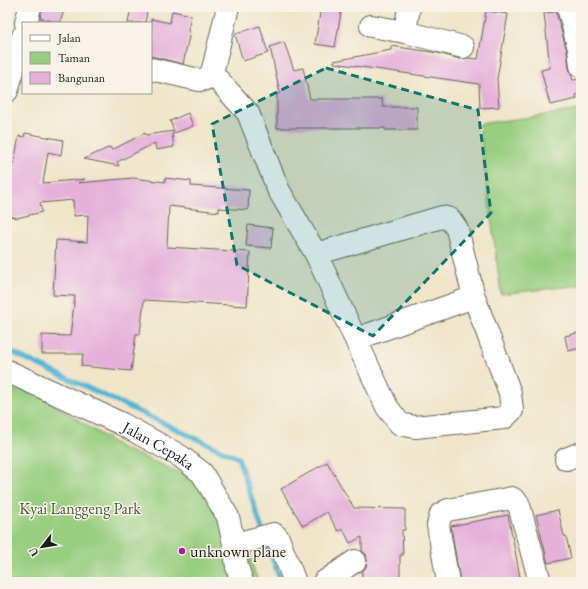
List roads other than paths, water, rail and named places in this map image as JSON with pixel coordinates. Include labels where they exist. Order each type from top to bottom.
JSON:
[{"type":"street","points":[[26,22],[30,7]]},
{"type":"street","points":[[152,69],[203,81],[207,78],[212,73],[228,7]]},
{"type":"street","points":[[405,32],[409,7]]},
{"type":"street","points":[[568,7],[579,49],[581,66]]},
{"type":"street","points":[[371,26],[405,32],[463,47]]},
{"type":"street","points":[[7,31],[22,36]]},
{"type":"street","points":[[7,91],[22,39]]},
{"type":"street","points":[[212,73],[248,113],[278,189],[316,254],[387,407],[400,424],[414,427],[504,418],[512,410],[510,393],[474,297],[457,229],[450,219],[442,217],[316,254]]},
{"type":"street","points":[[356,339],[474,297]]},
{"type":"street","name":"Jalan Cepaka","points":[[7,371],[122,424],[180,456],[202,473],[228,517],[237,567],[242,582]]},
{"type":"street","points":[[448,582],[438,525],[441,514],[448,510],[512,498],[518,503],[540,582]]},
{"type":"street","points":[[234,544],[274,534],[278,538],[295,582]]},
{"type":"street","points":[[324,582],[355,561]]},
{"type":"waterway","points":[[7,350],[238,458],[263,532]]},
{"type":"waterway","points":[[266,541],[281,582]]},
{"type":"place","name":"unknown plane","points":[[182,551]]},
{"type":"park label","name":"Kyai Langgeng Park","points":[[80,508]]}]
